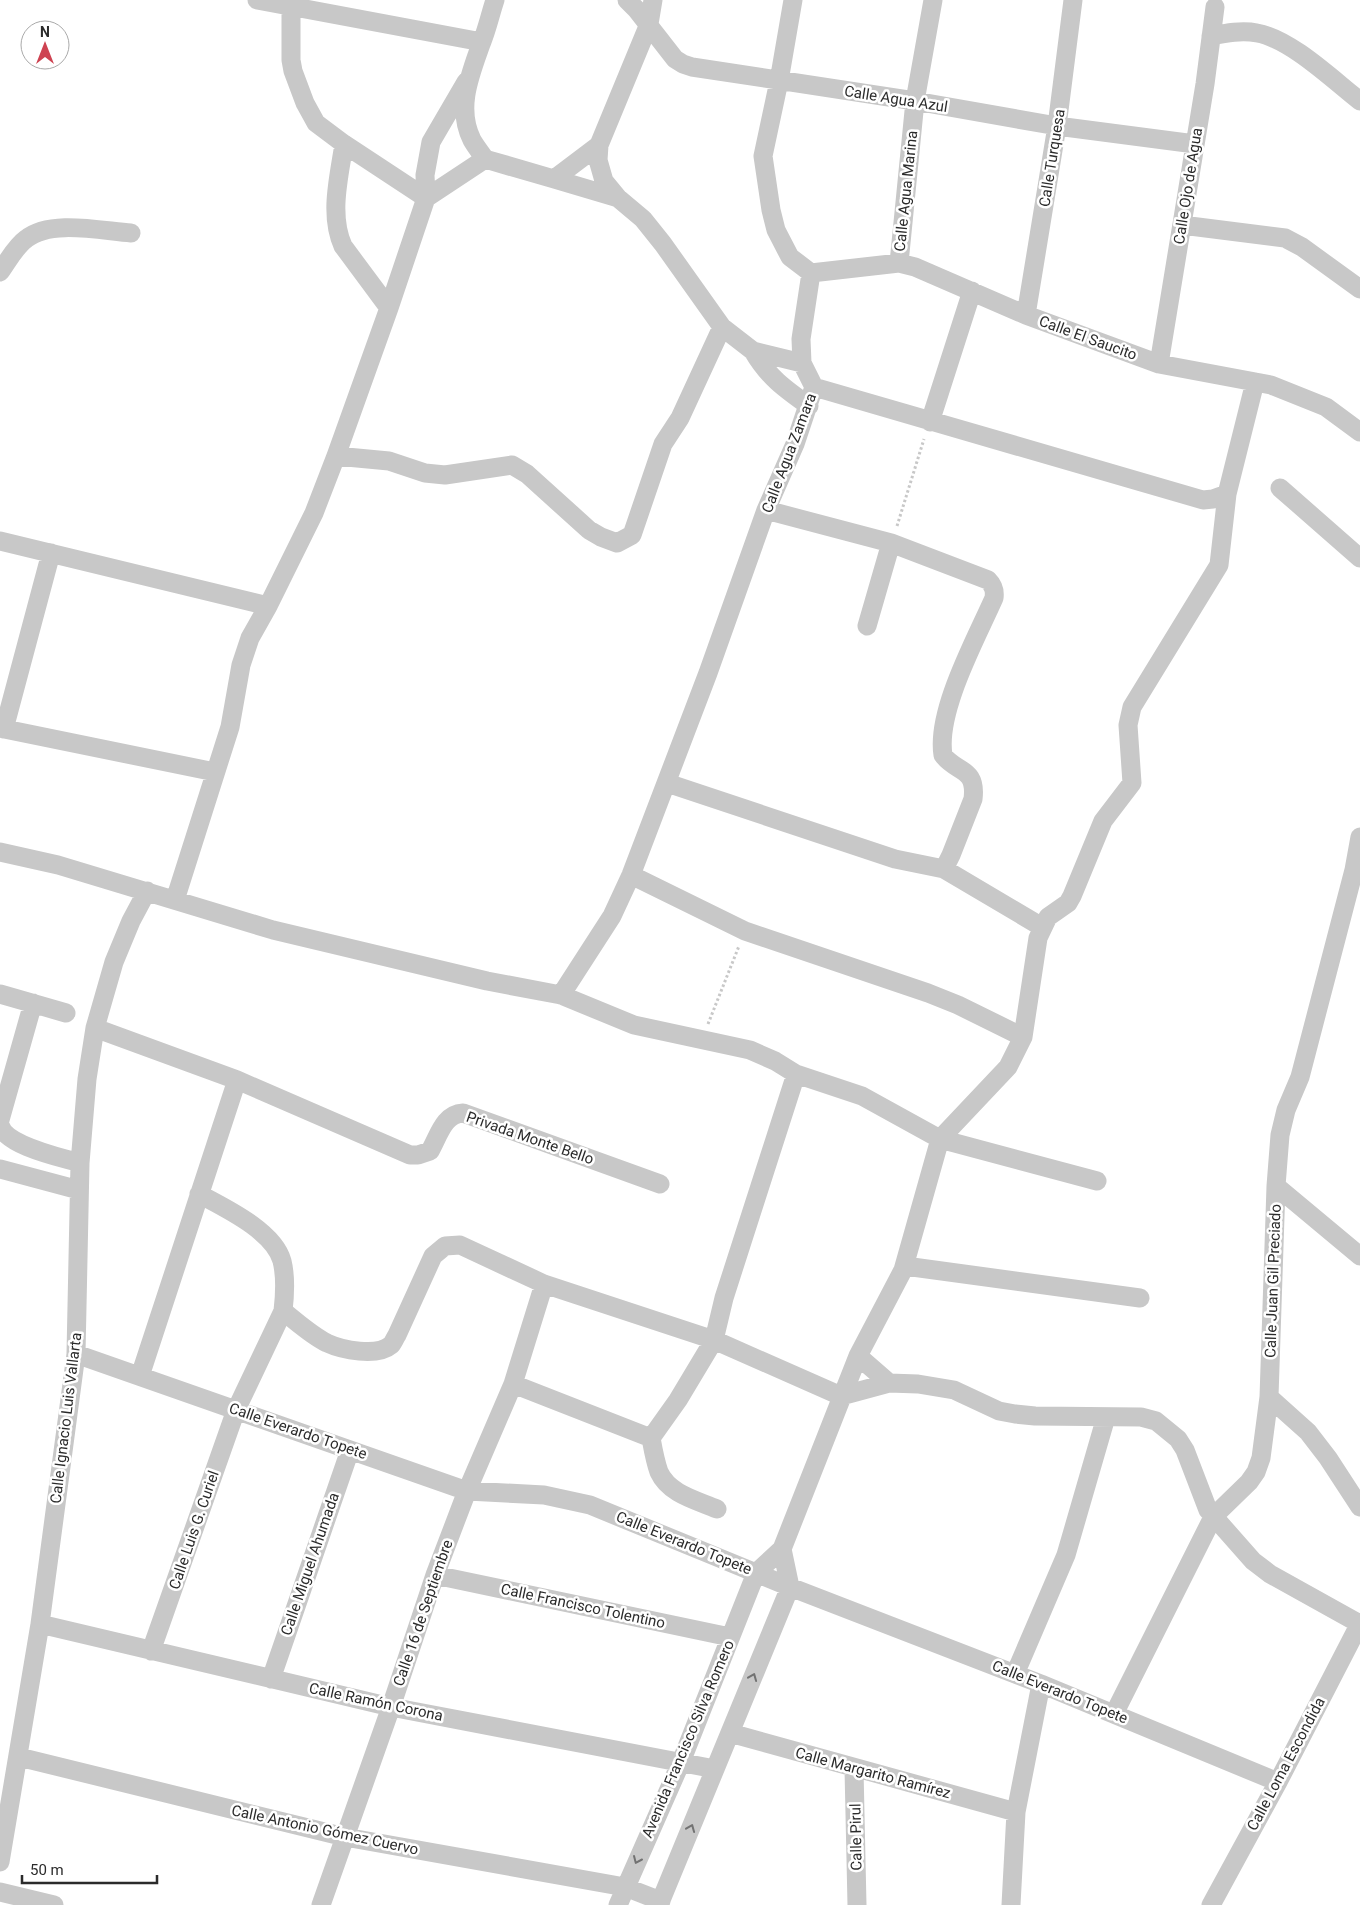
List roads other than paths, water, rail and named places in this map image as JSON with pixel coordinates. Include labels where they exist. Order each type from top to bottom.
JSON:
[{"type":"street","points":[[257,0],[482,42]]},
{"type":"street","points":[[175,900],[230,727],[241,665],[250,638],[314,513],[336,456],[426,198],[426,175],[430,142],[468,77],[482,42],[495,0]]},
{"type":"street","name":"Calle Agua Azul","points":[[627,0],[675,59],[683,64],[703,69],[915,101],[1057,126],[1195,144]]},
{"type":"street","points":[[653,0],[648,24],[599,145],[598,160],[601,174],[604,181],[618,198],[644,219],[722,327],[753,351],[772,378],[809,406]]},
{"type":"street","points":[[794,0],[780,81],[763,156],[776,230],[790,257],[811,272]]},
{"type":"street","name":"Calle Agua Marina","points":[[899,263],[915,101],[933,0]]},
{"type":"street","name":"Calle Turquesa","points":[[1026,315],[1057,126],[1073,0]]},
{"type":"street","points":[[291,7],[291,60],[295,81],[316,123],[344,144],[426,198]]},
{"type":"street","name":"Calle Ojo de Agua","points":[[1159,364],[1215,7]]},
{"type":"street","points":[[1211,36],[1243,32],[1258,33],[1283,42],[1360,101]]},
{"type":"street","points":[[468,77],[465,115],[472,140],[485,160],[618,198]]},
{"type":"street","points":[[344,144],[337,191],[337,226],[339,237],[343,246],[389,308]]},
{"type":"street","points":[[554,179],[599,145]]},
{"type":"street","points":[[426,198],[485,160]]},
{"type":"street","points":[[1182,225],[1285,238],[1302,247],[1360,289]]},
{"type":"street","points":[[0,272],[26,238],[42,230],[59,228],[131,233]]},
{"type":"street","name":"Calle El Saucito","points":[[811,272],[899,263],[972,291],[1026,315],[1159,364],[1271,385],[1326,407],[1360,432]]},
{"type":"street","name":"Calle Agua Zamara","points":[[561,995],[612,916],[631,875],[708,674],[766,510],[809,406],[814,388],[802,363],[801,339],[811,272]]},
{"type":"street","points":[[930,422],[972,291]]},
{"type":"street","points":[[336,456],[389,461],[426,473],[445,475],[512,465],[527,474],[589,530],[608,541],[617,543],[632,535],[663,444],[680,418],[722,327]]},
{"type":"street","points":[[753,351],[802,363]]},
{"type":"street","points":[[756,1572],[782,1550],[858,1356],[904,1266],[940,1139],[1008,1067],[1022,1037],[1038,938],[1042,928],[1048,917],[1068,903],[1103,821],[1132,783],[1128,725],[1132,707],[1219,565],[1227,494],[1255,382]]},
{"type":"street","points":[[814,388],[1203,500],[1227,494]]},
{"type":"street","points":[[1280,488],[1360,558]]},
{"type":"street","points":[[766,510],[891,543],[988,580],[994,589],[994,598],[947,706],[942,755],[968,775],[974,783],[974,791],[973,798],[944,869]]},
{"type":"street","points":[[0,541],[268,606]]},
{"type":"street","points":[[867,626],[891,543]]},
{"type":"street","points":[[51,553],[2,729],[215,772]]},
{"type":"street","points":[[666,783],[895,859],[944,869],[1042,928]]},
{"type":"street","name":"Calle Juan Gil Preciado","points":[[1114,1714],[1213,1517],[1249,1482],[1256,1472],[1261,1458],[1269,1398],[1276,1186],[1282,1123],[1300,1077],[1354,870],[1360,837]]},
{"type":"street","points":[[0,852],[58,865],[273,930],[389,959],[561,995],[634,1025],[702,1038],[750,1050],[775,1061],[796,1074],[862,1096],[940,1139],[1098,1181]]},
{"type":"street","points":[[631,875],[745,931],[928,993],[958,1005],[1022,1037]]},
{"type":"street","name":"Calle Ignacio Luis Vallarta","points":[[0,1862],[40,1624],[76,1354],[80,1163],[87,1079],[95,1028],[114,962],[147,891]]},
{"type":"street","points":[[0,994],[66,1013]]},
{"type":"street","points":[[0,1120],[33,1003]]},
{"type":"street","points":[[95,1028],[237,1080],[140,1376]]},
{"type":"street","points":[[717,1509],[681,1494],[664,1480],[659,1470],[651,1438],[678,1400],[714,1340],[724,1298],[796,1074]]},
{"type":"street","name":"Privada Monte Bello","points":[[237,1080],[403,1152],[418,1155],[430,1151],[448,1119],[454,1114],[464,1113],[660,1184]]},
{"type":"street","points":[[0,1125],[6,1135],[40,1151],[80,1163]]},
{"type":"street","points":[[34,1178],[40,1151]]},
{"type":"street","points":[[0,1169],[79,1190]]},
{"type":"street","points":[[1276,1186],[1360,1256]]},
{"type":"street","name":"Calle Luis G. Curiel","points":[[151,1651],[236,1410],[283,1311],[286,1288],[282,1260],[272,1243],[245,1219],[199,1194]]},
{"type":"street","points":[[283,1311],[328,1343],[344,1349],[375,1350],[391,1344],[394,1340],[433,1256],[445,1246],[460,1245],[544,1284],[714,1340],[842,1396],[889,1383],[918,1384],[954,1390],[1000,1411],[1015,1414],[1035,1416],[1141,1417],[1156,1421],[1178,1439],[1185,1450],[1208,1510],[1246,1554],[1260,1567],[1360,1623]]},
{"type":"street","points":[[904,1266],[1140,1298]]},
{"type":"street","name":"Calle 16 de Septiembre","points":[[321,1905],[391,1707],[435,1575],[467,1491],[513,1384],[544,1284]]},
{"type":"street","name":"Calle Everardo Topete","points":[[76,1354],[467,1491],[544,1495],[590,1505],[790,1587],[1041,1684],[1278,1782]]},
{"type":"street","points":[[858,1356],[889,1383]]},
{"type":"street","points":[[513,1384],[651,1438]]},
{"type":"street","points":[[1269,1398],[1308,1432],[1328,1458],[1360,1507]]},
{"type":"street","points":[[1015,1674],[1066,1556],[1106,1417]]},
{"type":"street","name":"Calle Miguel Ahumada","points":[[271,1679],[350,1450]]},
{"type":"street","points":[[660,1903],[790,1587],[782,1550]]},
{"type":"street","name":"Avenida Francisco Silva Romero","points":[[618,1905],[681,1762],[756,1572]]},
{"type":"street","name":"Calle Francisco Tolentino","points":[[435,1575],[730,1638]]},
{"type":"street","name":"Calle Loma Escondida","points":[[1211,1905],[1278,1782],[1360,1623]]},
{"type":"street","name":"Calle Ramón Corona","points":[[40,1624],[391,1707],[715,1769]]},
{"type":"street","points":[[1012,1905],[1016,1812],[1041,1684]]},
{"type":"street","name":"Calle Margarito Ramírez","points":[[730,1733],[854,1769],[1016,1812]]},
{"type":"street","name":"Calle Antonio Gómez Cuervo","points":[[19,1757],[345,1837],[625,1887],[660,1903]]},
{"type":"street","name":"Calle Pirul","points":[[854,1769],[857,1905]]},
{"type":"street","points":[[0,1892],[54,1905]]}]
